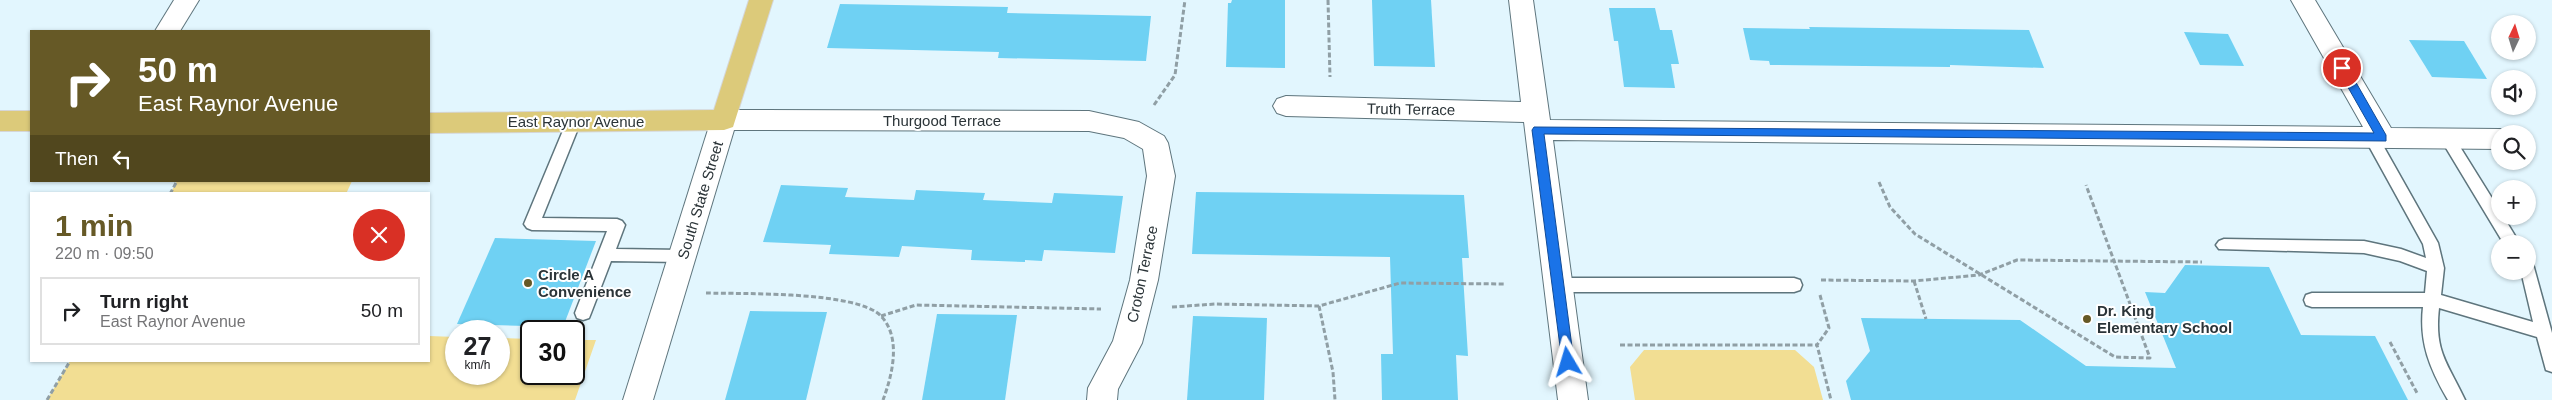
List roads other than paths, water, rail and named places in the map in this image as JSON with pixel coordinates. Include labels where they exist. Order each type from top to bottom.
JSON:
[{"type":"main road","name":"South State Street","points":[[724,120],[761,0]]},
{"type":"main road","points":[[0,120],[30,121]]},
{"type":"main road","name":"East Raynor Avenue","points":[[430,122],[724,120]]},
{"type":"street","points":[[168,30],[187,0]]},
{"type":"street","points":[[1521,0],[1573,400]]},
{"type":"street","points":[[2303,0],[2377,138]]},
{"type":"street","name":"Truth Terrace","points":[[1286,106],[1536,121]]},
{"type":"street","name":"Thurgood Terrace","points":[[724,120],[1089,121],[1130,129],[1155,144]]},
{"type":"street","name":"South State Street","points":[[638,400],[724,120]]},
{"type":"street","points":[[1536,121],[2491,139]]},
{"type":"street","name":"Croton Terrace","points":[[1102,400],[1103,388],[1126,343],[1144,280],[1161,176],[1155,144]]},
{"type":"lane","points":[[574,121],[532,224],[617,225],[584,313]]},
{"type":"lane","points":[[2377,138],[2430,243],[2436,268],[2430,336],[2439,368],[2458,400]]},
{"type":"lane","points":[[2447,138],[2506,235]]},
{"type":"lane","points":[[2224,245],[2364,247],[2401,255],[2436,268]]},
{"type":"lane","points":[[606,255],[682,256]]},
{"type":"lane","points":[[2531,280],[2552,365]]},
{"type":"lane","points":[[1558,285],[1794,285]]},
{"type":"lane","points":[[2312,300],[2433,300],[2543,332]]},
{"type":"place","name":"Circle A Convenience","points":[[528,283]]},
{"type":"place","name":"Dr. King Elementary School","points":[[2087,319]]}]
